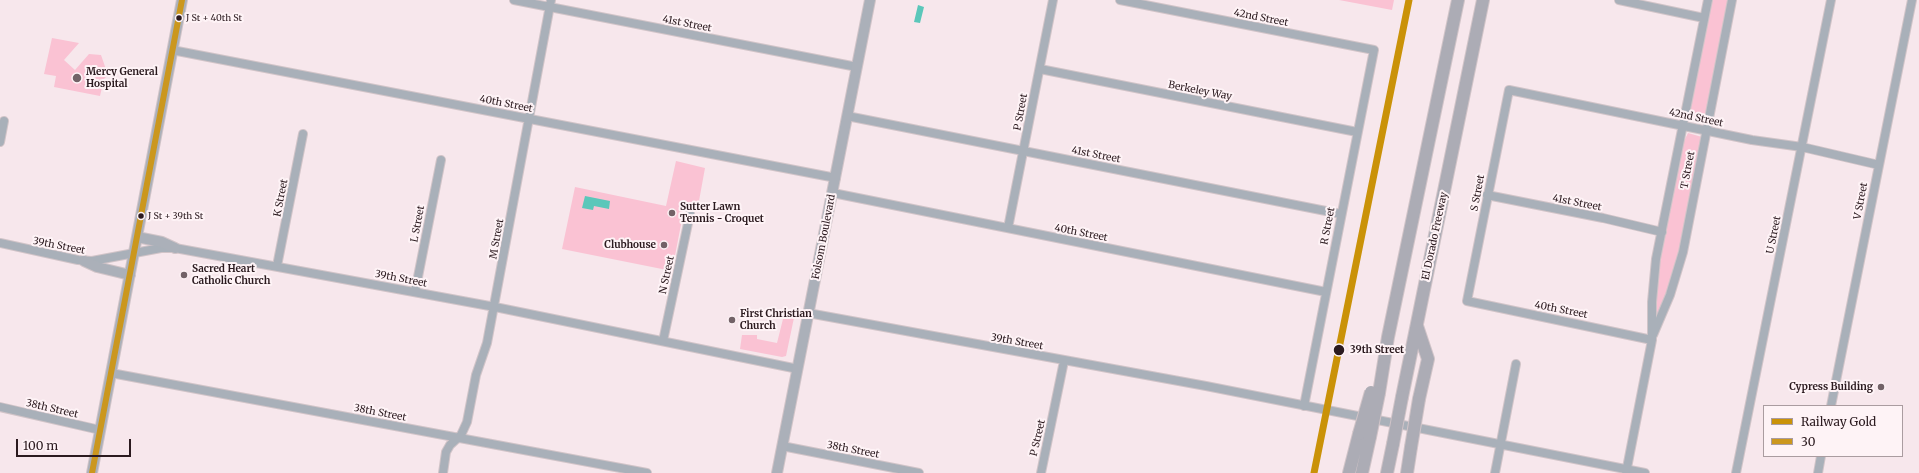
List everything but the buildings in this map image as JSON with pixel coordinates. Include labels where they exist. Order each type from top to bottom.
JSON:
[{"type":"highway","points":[[1349,473],[1364,435],[1388,337],[1458,0]]},
{"type":"highway","name":"El Dorado Freeway","points":[[1387,473],[1483,0]]},
{"type":"highway","points":[[1407,473],[1419,398],[1428,359],[1417,325]]},
{"type":"highway","points":[[1362,473],[1364,435]]},
{"type":"main road","points":[[92,473],[182,0]]},
{"type":"main road","name":"Folsom Boulevard","points":[[777,473],[870,0]]},
{"type":"main road","points":[[137,237],[162,242],[175,248]]},
{"type":"main road","points":[[84,261],[98,267],[130,275]]},
{"type":"street","name":"41st Street","points":[[514,0],[550,4],[857,67]]},
{"type":"street","name":"P Street","points":[[1008,228],[1053,0]]},
{"type":"street","name":"42nd Street","points":[[1120,0],[1374,50]]},
{"type":"street","points":[[1619,0],[1704,18]]},
{"type":"street","name":"T Street","points":[[1626,471],[1652,340],[1653,295],[1662,232],[1708,0]]},
{"type":"street","name":"T Street","points":[[1652,340],[1665,310],[1677,274],[1732,0]]},
{"type":"street","name":"U Street","points":[[1736,473],[1831,0]]},
{"type":"street","name":"V Street","points":[[1831,405],[1912,0]]},
{"type":"street","name":"M Street","points":[[443,473],[446,452],[450,445],[458,438],[467,422],[476,375],[487,343],[550,4]]},
{"type":"street","name":"40th Street","points":[[172,50],[836,178]]},
{"type":"street","name":"R Street","points":[[1304,406],[1374,50]]},
{"type":"street","name":"Berkeley Way","points":[[1040,69],[1357,132]]},
{"type":"street","name":"42nd Street","points":[[1509,90],[1752,140],[1802,148],[1879,165]]},
{"type":"street","name":"S Street","points":[[1467,301],[1509,90]]},
{"type":"street","name":"41st Street","points":[[847,116],[1341,214]]},
{"type":"street","points":[[0,142],[4,121]]},
{"type":"street","name":"K Street","points":[[278,266],[304,134]]},
{"type":"street","name":"L Street","points":[[415,292],[441,160]]},
{"type":"street","name":"40th Street","points":[[833,193],[1326,292]]},
{"type":"street","name":"41st Street","points":[[1488,195],[1603,218],[1662,232]]},
{"type":"street","name":"N Street","points":[[663,341],[690,214]]},
{"type":"street","name":"39th Street","points":[[0,243],[84,261],[99,261],[161,248],[175,248],[494,307],[798,369]]},
{"type":"street","name":"40th Street","points":[[1467,301],[1652,340]]},
{"type":"street","name":"39th Street","points":[[808,314],[1206,386],[1501,444],[1626,471],[1645,473]]},
{"type":"street","name":"P Street","points":[[1041,473],[1052,427],[1064,361]]},
{"type":"street","points":[[1495,473],[1516,364]]},
{"type":"street","name":"38th Street","points":[[111,373],[647,473]]},
{"type":"street","name":"38th Street","points":[[0,407],[100,430]]},
{"type":"street","name":"38th Street","points":[[782,446],[919,473]]},
{"type":"street","points":[[1818,473],[1821,457]]},
{"type":"shaded area","points":[[1339,0],[1394,0],[1392,10]]},
{"type":"shaded area","points":[[1711,0],[1730,0],[1707,112],[1702,122],[1688,119],[1687,117]]},
{"type":"shaded area","points":[[918,5],[924,7],[920,23],[914,22]]},
{"type":"shaded area","points":[[52,38],[79,43],[64,60],[75,70],[89,54],[101,55],[108,75],[104,79],[100,96],[54,87],[56,76],[44,74]]},
{"type":"shaded area","points":[[1688,133],[1702,137],[1679,258],[1655,328],[1659,261],[1681,147]]},
{"type":"shaded area","points":[[676,161],[705,168],[697,212],[684,209],[672,271],[562,249],[575,187],[666,206]]},
{"type":"shaded area","points":[[585,196],[610,201],[609,209],[594,206],[593,210],[582,208]]},
{"type":"shaded area","points":[[795,313],[786,356],[782,357],[740,349],[742,335],[757,335],[757,339],[777,343],[783,319]]},
{"type":"rail line","name":"Gold","points":[[1314,473],[1409,0]]},
{"type":"transit line","name":"30","points":[[92,473],[182,0]]},
{"type":"place","name":"J St + 40th St","points":[[179,18]]},
{"type":"place","name":"Mercy General Hospital","points":[[77,78]]},
{"type":"place","name":"Sutter Lawn Tennis - Croquet","points":[[672,213]]},
{"type":"place","name":"J St + 39th St","points":[[141,216]]},
{"type":"place","name":"Clubhouse","points":[[664,245]]},
{"type":"place","name":"Sacred Heart Catholic Church","points":[[184,275]]},
{"type":"place","name":"First Christian Church","points":[[732,320]]},
{"type":"place","name":"39th Street","points":[[1339,350]]},
{"type":"place","name":"Cypress Building","points":[[1881,387]]}]
